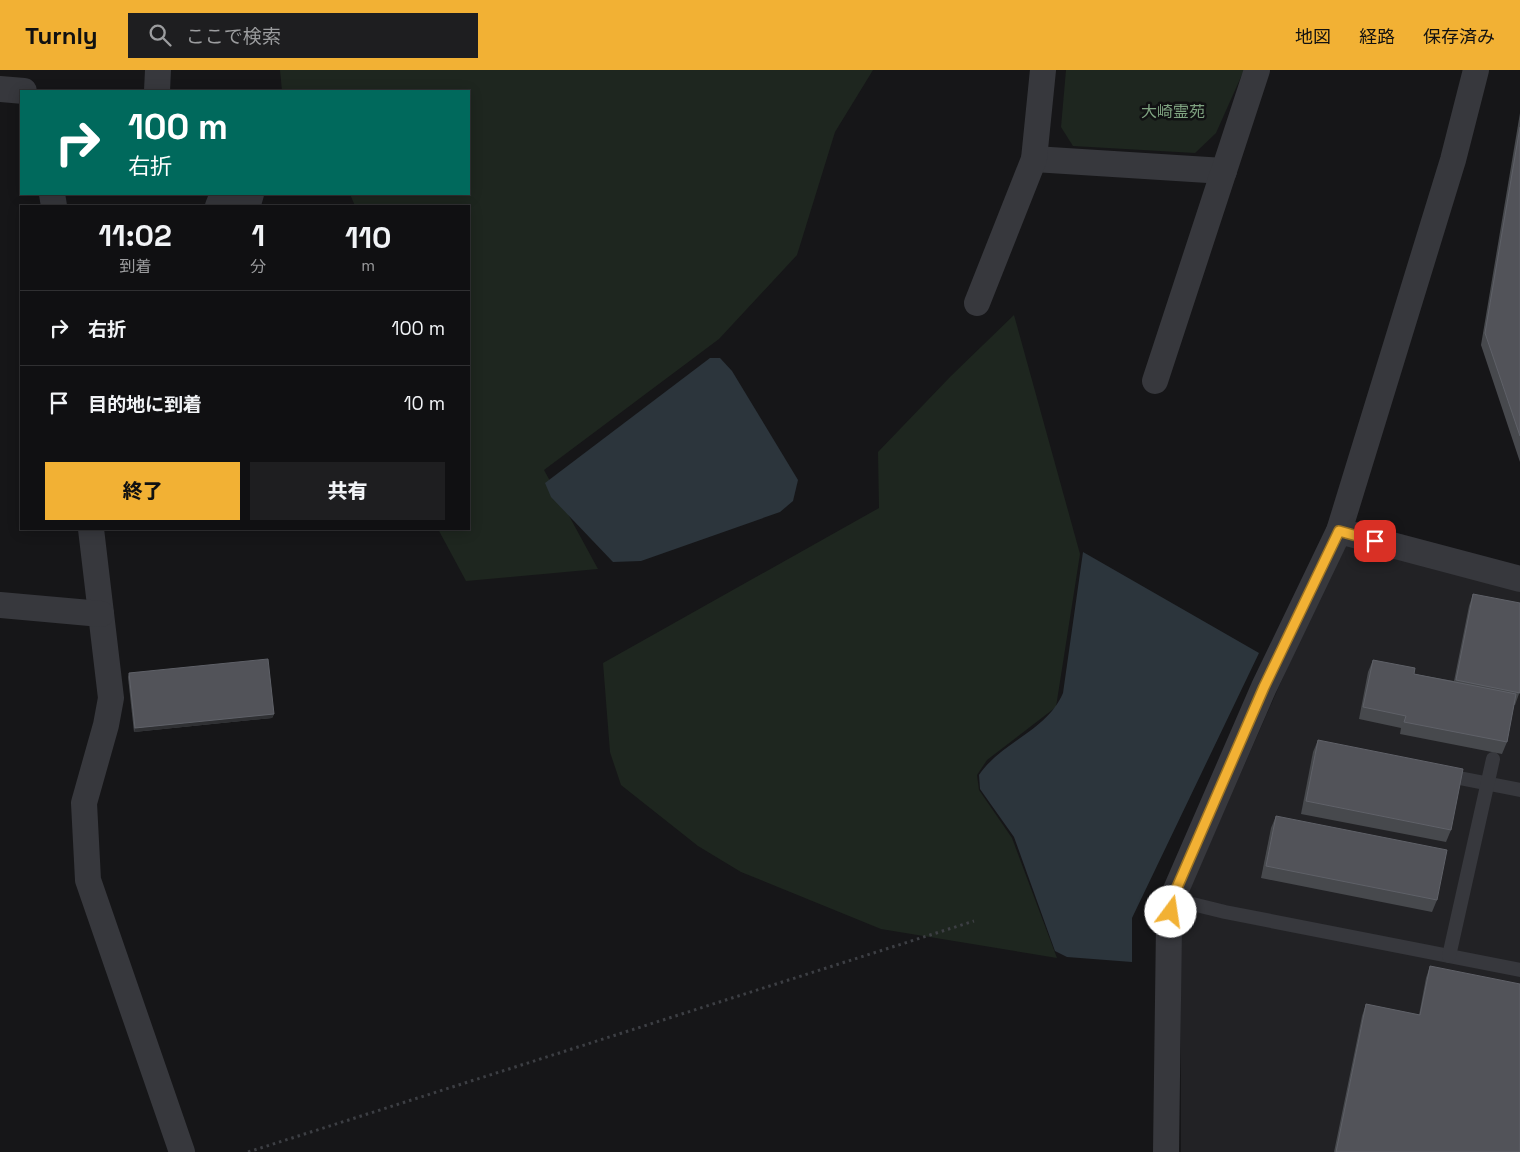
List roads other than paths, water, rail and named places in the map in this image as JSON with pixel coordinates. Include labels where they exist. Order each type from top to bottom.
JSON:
[{"type":"street","points":[[157,90],[158,70]]},
{"type":"street","points":[[977,303],[1034,159],[1043,70]]},
{"type":"street","points":[[1155,381],[1256,70]]},
{"type":"street","points":[[1166,1152],[1169,925],[1172,899],[1264,687],[1339,531],[1453,160],[1476,70]]},
{"type":"street","points":[[0,89],[20,91]]},
{"type":"street","points":[[1034,159],[1224,172]]},
{"type":"street","points":[[218,205],[220,201],[249,201],[251,195]]},
{"type":"street","points":[[91,530],[111,698],[106,725],[84,803],[88,880],[182,1152]]},
{"type":"street","points":[[1339,531],[1520,579]]},
{"type":"street","points":[[0,605],[101,614]]},
{"type":"lane","points":[[1449,956],[1493,759]]},
{"type":"lane","points":[[1428,772],[1520,790]]},
{"type":"lane","points":[[1172,899],[1225,912],[1520,970]]},
{"type":"park label","name":"大崎霊苑","points":[[1173,111]]}]
